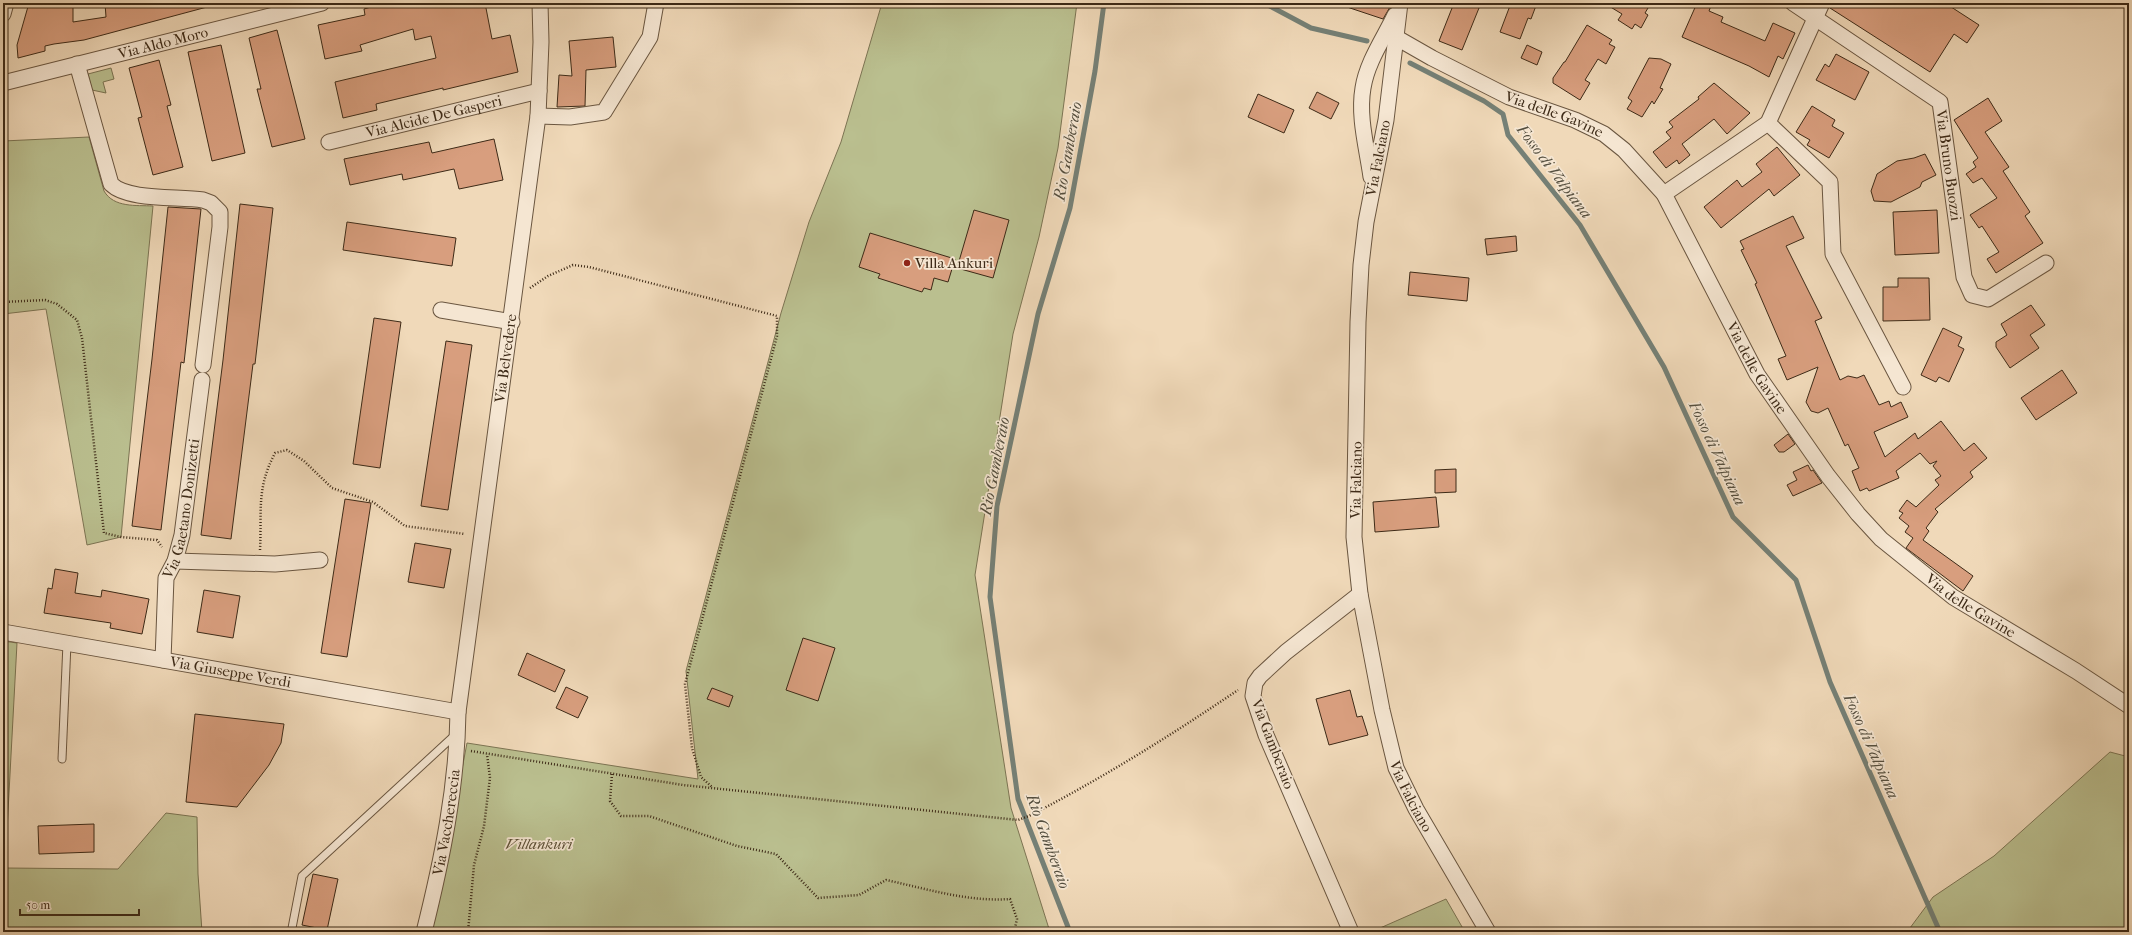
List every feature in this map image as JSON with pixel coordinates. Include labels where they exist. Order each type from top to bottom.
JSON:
[{"type":"street","points":[[3,14],[6,3]]},
{"type":"street","name":"Via Aldo Moro","points":[[3,83],[322,3]]},
{"type":"street","name":"Via Belvedere","points":[[458,712],[512,322],[538,116],[540,91],[540,3]]},
{"type":"street","points":[[538,116],[570,117],[604,112],[650,37],[656,3]]},
{"type":"street","name":"Via Bruno Buozzi","points":[[1793,3],[1940,102],[1964,276],[1972,295],[1988,299],[2046,263]]},
{"type":"street","points":[[1664,194],[1768,123],[1822,3]]},
{"type":"street","points":[[1373,186],[1363,124],[1363,89],[1368,70],[1399,5]]},
{"type":"street","name":"Via Falciano","points":[[1399,5],[1397,38],[1386,120],[1373,186],[1361,264],[1358,322],[1354,537],[1360,594],[1382,710],[1396,768],[1416,809],[1488,932]]},
{"type":"street","name":"Via delle Gavine","points":[[1397,38],[1432,58],[1509,97],[1575,120],[1604,134],[1624,150],[1664,194],[1756,374],[1828,476],[1858,514],[1881,539],[1898,554],[1953,596],[2076,671],[2129,706]]},
{"type":"street","name":"Via Gaetano Donizetti","points":[[77,64],[111,184],[116,188],[130,194],[203,200],[211,203],[220,212],[220,227],[182,535],[174,561],[166,578],[163,660]]},
{"type":"street","name":"Via Alcide De Gasperi","points":[[329,142],[540,91]]},
{"type":"street","points":[[1768,123],[1830,182],[1833,254],[1903,387]]},
{"type":"street","points":[[441,310],[512,322]]},
{"type":"street","points":[[174,561],[299,563],[320,560]]},
{"type":"street","name":"Via Gamberaio","points":[[1351,932],[1259,716],[1253,696],[1254,683],[1260,676],[1286,652],[1360,594]]},
{"type":"street","name":"Via Giuseppe Verdi","points":[[3,632],[458,712]]},
{"type":"street","name":"Via Vacchereccia","points":[[424,932],[440,866],[455,777],[458,712]]},
{"type":"lane","points":[[62,758],[67,643]]},
{"type":"lane","points":[[292,928],[302,876],[458,733]]},
{"type":"path","points":[[524,293],[548,276],[573,265],[590,268],[777,316],[777,336],[685,684],[692,748],[701,777],[712,787]]},
{"type":"path","points":[[3,302],[45,300],[57,304],[77,320],[82,338],[104,533],[121,537],[157,540],[174,561]]},
{"type":"path","points":[[249,563],[260,555],[260,507],[263,480],[275,452],[287,450],[304,461],[332,488],[373,502],[405,526],[465,535],[466,528]]},
{"type":"path","points":[[457,749],[683,785],[1000,820],[1018,820],[1029,816],[1096,780],[1177,731],[1260,676]]},
{"type":"path","points":[[468,932],[474,865],[484,826],[490,778],[487,754]]},
{"type":"path","points":[[612,774],[610,801],[621,816],[649,816],[737,846],[776,854],[818,898],[859,895],[886,880],[950,896],[989,900],[1010,899],[1017,919],[1014,932]]},
{"type":"green space","name":"Villa Ankuri","points":[[882,3],[1077,3],[1058,148],[1039,237],[1013,334],[975,575],[1011,808],[1050,932],[431,932],[467,743],[698,779],[686,671],[781,313],[809,222],[841,142]]},
{"type":"green space","points":[[111,68],[114,79],[103,82],[106,93],[92,90],[88,74]]},
{"type":"green space","points":[[89,137],[104,191],[108,196],[119,203],[153,206],[121,537],[87,545],[46,309],[3,314],[3,141]]},
{"type":"green space","points":[[3,641],[17,643],[5,868],[118,869],[166,813],[197,817],[198,874],[202,932],[3,932]]},
{"type":"green space","points":[[2110,752],[2129,757],[2129,932],[1907,932],[1933,897],[1994,856]]},
{"type":"green space","points":[[1446,899],[1465,932],[1371,932]]},
{"type":"building","points":[[29,3],[73,3],[73,22],[106,17],[105,3],[206,3],[207,7],[84,40],[45,46],[45,51],[18,58],[17,45]]},
{"type":"building","points":[[385,3],[396,3],[397,6],[410,3],[485,3],[492,39],[510,35],[518,72],[376,104],[377,110],[343,118],[335,82],[436,58],[431,36],[415,40],[413,29],[360,45],[362,51],[325,59],[318,25],[365,15],[364,9]]},
{"type":"building","points":[[1342,3],[1380,3],[1390,7],[1383,19],[1341,5]]},
{"type":"building","points":[[1454,3],[1467,3],[1479,8],[1462,50],[1439,41]]},
{"type":"building","points":[[1511,3],[1537,3],[1531,19],[1528,18],[1520,39],[1500,32]]},
{"type":"building","points":[[1604,3],[1651,3],[1645,13],[1648,15],[1641,28],[1635,24],[1632,29],[1618,20],[1622,14]]},
{"type":"building","points":[[1697,3],[1712,3],[1709,11],[1723,17],[1721,22],[1765,41],[1773,23],[1795,33],[1783,59],[1778,56],[1769,77],[1749,66],[1682,37]]},
{"type":"building","points":[[1831,3],[1945,3],[1979,25],[1967,43],[1954,34],[1930,72],[1830,8]]},
{"type":"building","points":[[1587,25],[1612,40],[1609,44],[1615,47],[1606,64],[1598,59],[1585,80],[1590,83],[1580,100],[1553,83],[1553,78],[1565,62]]},
{"type":"building","points":[[277,30],[305,139],[272,147],[257,89],[261,89],[249,38]]},
{"type":"building","points":[[613,37],[616,67],[586,70],[585,106],[557,107],[559,75],[572,76],[569,41]]},
{"type":"building","points":[[221,45],[245,153],[212,161],[188,52]]},
{"type":"building","points":[[1527,45],[1542,52],[1537,65],[1521,58]]},
{"type":"building","points":[[1836,54],[1869,72],[1855,100],[1816,80],[1825,64],[1829,67]]},
{"type":"building","points":[[1649,58],[1661,59],[1671,64],[1660,88],[1663,89],[1654,104],[1652,101],[1642,117],[1627,109],[1632,101],[1628,98]]},
{"type":"building","points":[[159,60],[171,105],[167,106],[183,167],[153,175],[138,118],[142,117],[129,68]]},
{"type":"building","points":[[1714,83],[1750,113],[1727,134],[1714,119],[1682,144],[1690,155],[1679,164],[1677,160],[1666,168],[1653,152],[1671,138],[1666,132],[1673,127],[1669,122],[1699,99],[1698,97]]},
{"type":"building","points":[[1317,92],[1339,103],[1331,119],[1309,108]]},
{"type":"building","points":[[1258,94],[1294,110],[1284,133],[1248,117]]},
{"type":"building","points":[[1988,98],[2002,121],[1985,132],[2009,167],[2003,171],[2030,212],[2025,216],[2043,243],[1996,273],[1987,259],[1999,252],[1982,226],[1979,228],[1970,215],[1997,198],[1982,178],[1973,183],[1966,174],[1976,167],[1973,162],[1978,158],[1954,120]]},
{"type":"building","points":[[1812,106],[1835,120],[1832,126],[1844,133],[1829,158],[1807,145],[1810,140],[1796,132]]},
{"type":"building","points":[[494,139],[503,180],[459,189],[454,169],[403,180],[402,174],[350,185],[344,159],[429,142],[432,153]]},
{"type":"building","points":[[1777,147],[1800,175],[1774,196],[1769,189],[1721,228],[1704,207],[1737,180],[1742,187],[1762,172],[1756,164]]},
{"type":"building","points":[[1925,154],[1936,175],[1922,182],[1920,187],[1891,202],[1874,201],[1871,191],[1877,174],[1897,161],[1914,158]]},
{"type":"building","points":[[240,204],[273,208],[255,364],[253,364],[231,539],[201,535],[223,360]]},
{"type":"building","points":[[168,207],[201,209],[184,363],[181,362],[161,530],[132,526]]},
{"type":"building","points":[[974,210],[1009,220],[993,278],[957,268]]},
{"type":"building","points":[[1937,210],[1939,253],[1895,255],[1893,212]]},
{"type":"building","points":[[1793,216],[1804,238],[1786,246],[1822,318],[1815,321],[1840,380],[1848,376],[1857,378],[1864,375],[1879,405],[1889,401],[1891,407],[1901,402],[1908,417],[1874,432],[1885,457],[1915,433],[1918,439],[1941,421],[1964,451],[1974,443],[1987,458],[1970,472],[1973,477],[1935,509],[1938,512],[1926,528],[1929,531],[1923,540],[1973,576],[1963,591],[1906,548],[1913,538],[1905,532],[1909,526],[1899,518],[1903,513],[1899,511],[1907,500],[1916,507],[1939,485],[1935,480],[1941,476],[1933,466],[1937,461],[1930,464],[1920,453],[1896,471],[1899,478],[1869,491],[1867,488],[1860,491],[1852,471],[1859,468],[1848,444],[1845,446],[1828,408],[1818,413],[1811,411],[1806,402],[1818,367],[1787,380],[1778,359],[1786,356],[1755,284],[1757,283],[1741,250],[1744,249],[1740,241]]},
{"type":"building","points":[[347,222],[456,238],[452,266],[343,250]]},
{"type":"building","name":"Villa Ankuri","points":[[870,233],[955,259],[948,282],[934,278],[931,290],[924,288],[922,292],[878,278],[880,274],[859,267]]},
{"type":"building","points":[[1516,236],[1517,251],[1487,255],[1485,239]]},
{"type":"building","points":[[1410,272],[1469,278],[1467,301],[1408,295]]},
{"type":"building","points":[[1898,278],[1929,278],[1930,320],[1883,321],[1883,287],[1898,287]]},
{"type":"building","points":[[2031,305],[2045,325],[2030,335],[2039,348],[2010,368],[1996,347],[1996,342],[2007,335],[2001,324]]},
{"type":"building","points":[[374,318],[401,322],[380,468],[353,464]]},
{"type":"building","points":[[1943,328],[1962,337],[1958,346],[1964,349],[1949,382],[1939,377],[1936,382],[1921,375]]},
{"type":"building","points":[[446,341],[472,345],[448,510],[421,506]]},
{"type":"building","points":[[2062,370],[2077,393],[2036,420],[2021,398]]},
{"type":"building","points":[[1788,434],[1795,444],[1784,452],[1779,452],[1774,445]]},
{"type":"building","points":[[1808,465],[1811,471],[1813,470],[1822,483],[1793,496],[1787,485],[1797,480],[1793,472]]},
{"type":"building","points":[[1456,469],[1456,492],[1435,493],[1435,470]]},
{"type":"building","points":[[1436,497],[1439,527],[1375,532],[1373,502]]},
{"type":"building","points":[[345,499],[371,503],[347,657],[321,653]]},
{"type":"building","points":[[415,543],[451,549],[444,588],[408,582]]},
{"type":"building","points":[[55,569],[78,573],[75,593],[101,597],[102,590],[149,599],[142,634],[110,628],[111,623],[44,613],[48,588],[52,589]]},
{"type":"building","points":[[204,590],[240,596],[233,638],[197,632]]},
{"type":"building","points":[[803,638],[835,648],[818,701],[786,690]]},
{"type":"building","points":[[527,653],[565,670],[555,692],[518,675]]},
{"type":"building","points":[[566,687],[588,697],[578,718],[556,708]]},
{"type":"building","points":[[712,688],[733,696],[729,707],[707,699]]},
{"type":"building","points":[[1350,690],[1357,717],[1362,716],[1368,735],[1329,745],[1316,699]]},
{"type":"building","points":[[195,714],[284,724],[281,743],[269,765],[237,807],[186,802]]},
{"type":"building","points":[[94,824],[94,852],[39,854],[38,826]]},
{"type":"building","points":[[313,874],[338,879],[327,930],[302,925]]},
{"type":"waterway","name":"Rio Gamberaio","points":[[1068,932],[1068,927],[1018,799],[990,597],[997,506],[1038,314],[1070,208],[1095,71],[1104,3]]},
{"type":"waterway","points":[[1264,3],[1311,28],[1367,41]]},
{"type":"waterway","name":"Fosso di Valpiana","points":[[1410,63],[1484,101],[1503,114],[1508,135],[1580,225],[1664,367],[1733,517],[1796,580],[1830,682],[1940,932]]},
{"type":"place","name":"Villa Ankuri","points":[[907,263]]},
{"type":"park label","name":"Villankuri","points":[[539,844]]}]
